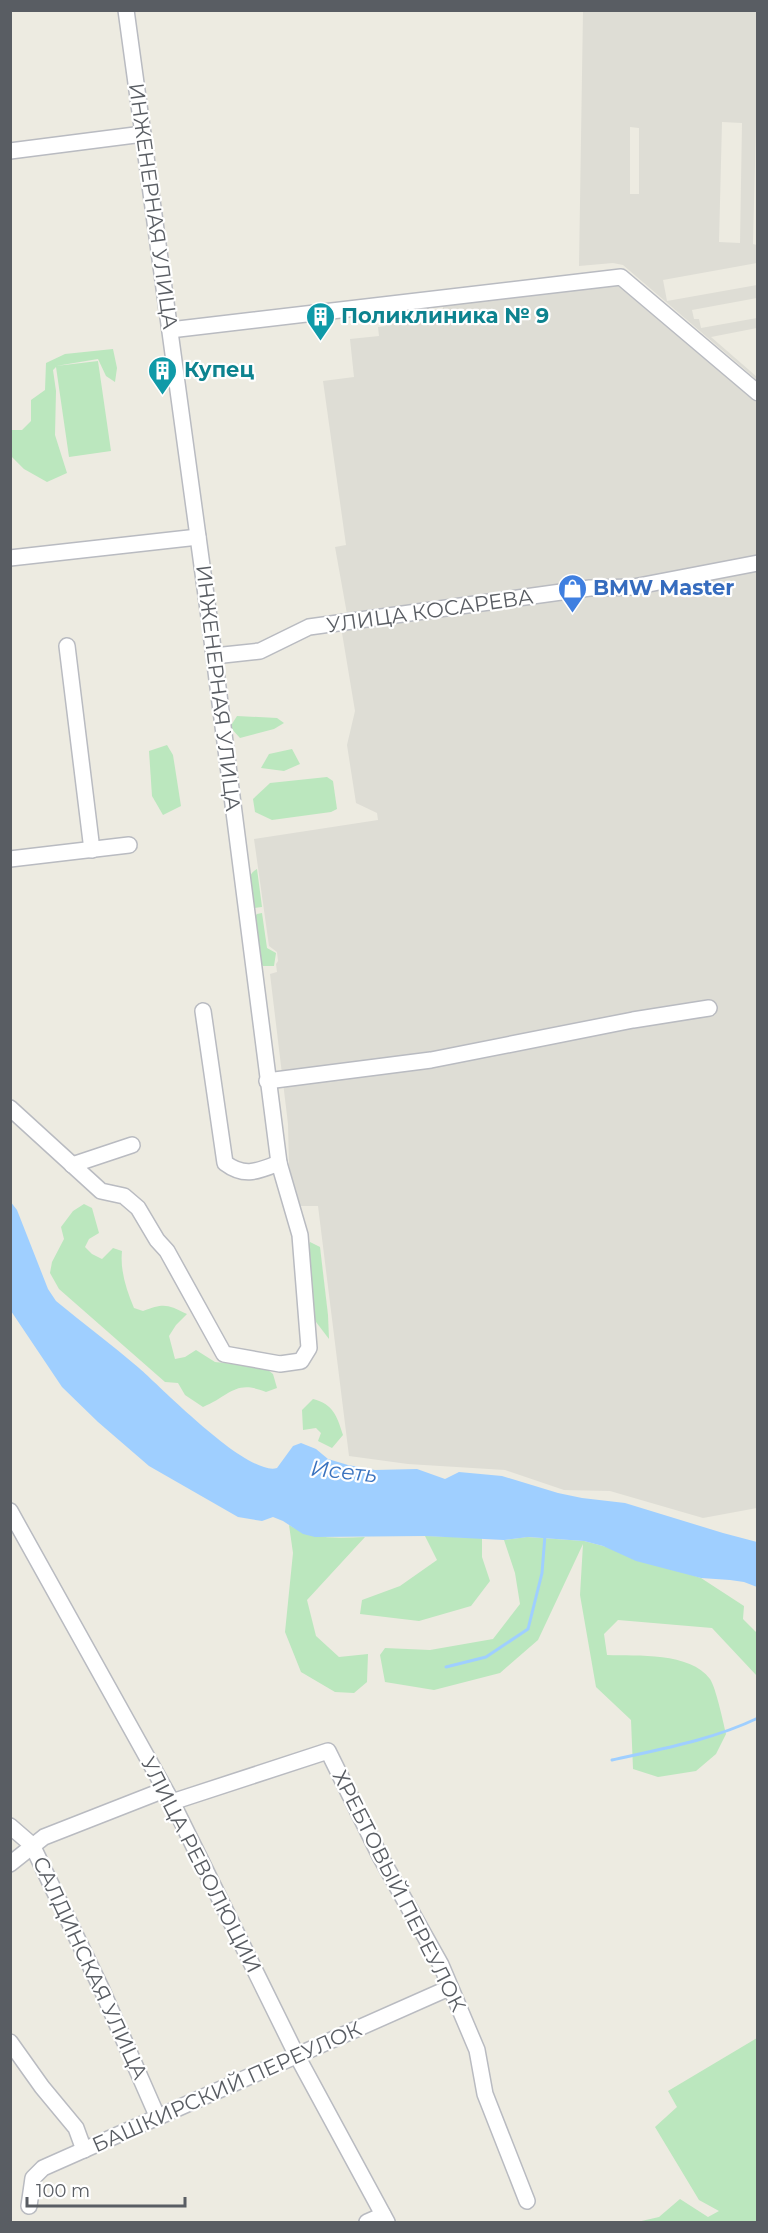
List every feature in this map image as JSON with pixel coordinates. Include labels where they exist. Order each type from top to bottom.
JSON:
[{"type":"street","name":"ИНЖЕНЕРНАЯ УЛИЦА","points":[[72,1165],[101,1191],[124,1196],[138,1208],[157,1240],[167,1251],[224,1354],[280,1364],[301,1362],[309,1348],[300,1235],[279,1163],[267,1081],[214,656],[126,10]]},
{"type":"street","points":[[10,151],[143,134]]},
{"type":"street","points":[[170,330],[621,277],[758,393]]},
{"type":"street","points":[[10,558],[198,537]]},
{"type":"street","name":"УЛИЦА КОСАРЕВА","points":[[214,656],[260,651],[309,627],[590,588],[633,587],[758,563]]},
{"type":"street","points":[[67,646],[92,850]]},
{"type":"street","points":[[10,859],[129,845]]},
{"type":"street","points":[[267,1081],[431,1060],[633,1020],[709,1008]]},
{"type":"street","points":[[203,1011],[225,1163],[236,1171],[256,1172],[279,1163]]},
{"type":"street","points":[[10,1108],[72,1165],[132,1145]]},
{"type":"street","name":"УЛИЦА РЕВОЛЮЦИИ","points":[[10,1511],[168,1796],[296,2054],[385,2219]]},
{"type":"street","name":"ХРЕБТОВЫЙ ПЕРЕУЛОК","points":[[168,1796],[328,1751],[380,1856],[441,1965],[477,2050],[485,2094],[528,2201]]},
{"type":"street","points":[[10,1864],[44,1837],[168,1796]]},
{"type":"street","name":"САЛДИНСКАЯ УЛИЦА","points":[[10,1826],[32,1845],[102,1990],[158,2118]]},
{"type":"street","name":"БАШКИРСКИЙ ПЕРЕУЛОК","points":[[29,2206],[33,2178],[43,2168],[449,1988]]},
{"type":"street","points":[[10,2042],[42,2087],[76,2128],[84,2150]]},
{"type":"street","points":[[367,2223],[385,2219]]},
{"type":"shaded area","points":[[583,11],[757,11],[758,122],[756,123],[753,244],[757,245],[757,263],[663,280],[667,301],[757,285],[757,298],[692,310],[694,319],[699,319],[701,328],[757,318],[757,328],[711,337],[757,377],[757,380],[623,265],[613,263],[579,266]],"holes":[[[722,122],[742,123],[740,243],[719,242]],[[630,127],[639,128],[639,194],[630,194]]]},
{"type":"shaded area","points":[[617,285],[757,403],[757,1508],[703,1518],[610,1491],[564,1490],[505,1470],[408,1464],[349,1456],[318,1206],[298,1206],[289,1165],[288,1124],[270,974],[277,972],[278,961],[277,952],[269,946],[254,839],[378,820],[377,813],[356,803],[347,745],[355,711],[339,615],[347,614],[335,547],[346,545],[323,381],[354,377],[350,339],[379,336],[378,327],[386,326],[386,324],[443,317],[443,306]]},
{"type":"green space","points":[[113,349],[117,368],[115,382],[106,376],[98,359],[56,366],[98,361],[111,451],[69,457],[56,367],[53,370],[56,391],[55,435],[67,473],[47,482],[24,469],[11,456],[11,430],[22,430],[31,421],[31,400],[45,390],[46,363],[65,354]]},
{"type":"green space","points":[[237,716],[277,718],[284,723],[274,729],[240,738],[230,727]]},
{"type":"green space","points":[[167,745],[173,755],[181,806],[163,815],[152,796],[149,751]]},
{"type":"green space","points":[[292,749],[300,764],[284,771],[261,768],[269,754]]},
{"type":"green space","points":[[327,777],[333,781],[337,809],[331,812],[272,820],[255,812],[253,799],[270,783]]},
{"type":"green space","points":[[257,869],[262,907],[254,908],[248,885],[250,876]]},
{"type":"green space","points":[[262,913],[267,948],[276,953],[274,966],[263,966],[259,962],[253,918]]},
{"type":"green space","points":[[84,1204],[92,1208],[99,1233],[89,1239],[85,1247],[102,1259],[113,1248],[122,1251],[124,1280],[134,1308],[143,1311],[165,1306],[187,1314],[169,1336],[175,1359],[185,1357],[196,1350],[215,1362],[264,1367],[273,1374],[277,1388],[266,1392],[256,1388],[240,1388],[203,1407],[185,1395],[178,1383],[165,1382],[59,1289],[50,1273],[52,1262],[64,1239],[61,1227],[73,1211]]},
{"type":"green space","points":[[310,1242],[320,1247],[329,1339],[313,1318],[306,1254]]},
{"type":"green space","points":[[313,1399],[330,1408],[339,1422],[343,1435],[332,1448],[318,1441],[321,1433],[316,1428],[303,1430],[302,1410]]},
{"type":"green space","points":[[289,1525],[316,1536],[365,1537],[307,1600],[316,1636],[339,1657],[368,1654],[367,1682],[354,1693],[335,1692],[301,1672],[285,1632],[293,1553]]},
{"type":"green space","points":[[425,1536],[482,1538],[482,1557],[490,1581],[471,1606],[419,1621],[360,1614],[362,1600],[400,1586],[437,1560]]},
{"type":"green space","points":[[527,1537],[584,1541],[603,1546],[701,1578],[744,1606],[743,1619],[757,1633],[757,1676],[712,1628],[618,1620],[604,1634],[607,1655],[662,1657],[677,1660],[701,1670],[710,1679],[726,1734],[716,1754],[696,1771],[658,1777],[633,1769],[631,1720],[596,1687],[580,1595],[583,1544],[538,1640],[500,1673],[434,1690],[385,1682],[380,1655],[385,1648],[430,1650],[493,1639],[520,1604],[515,1573],[504,1540]]},
{"type":"green space","points":[[757,2038],[757,2222],[637,2222],[659,2217],[680,2199],[708,2217],[719,2211],[699,2200],[655,2127],[677,2107],[668,2091]]},
{"type":"water","name":"Исеть","points":[[10,1201],[17,1210],[48,1289],[56,1301],[139,1368],[206,1429],[246,1459],[264,1467],[277,1468],[293,1446],[301,1443],[316,1449],[328,1459],[375,1470],[417,1469],[445,1479],[459,1472],[502,1476],[558,1493],[625,1503],[757,1542],[757,1587],[744,1582],[701,1578],[636,1561],[603,1546],[584,1541],[528,1537],[504,1540],[425,1536],[315,1537],[303,1534],[273,1517],[262,1521],[238,1517],[149,1466],[62,1387],[11,1311]]},
{"type":"waterway","points":[[446,1667],[486,1657],[528,1629],[542,1573],[545,1535]]},
{"type":"waterway","points":[[612,1760],[705,1738],[758,1718]]},
{"type":"place","name":"Поликлиника № 9","points":[[320,342]]},
{"type":"place","name":"Купец","points":[[163,396]]},
{"type":"place","name":"BMW Master","points":[[572,614]]}]
